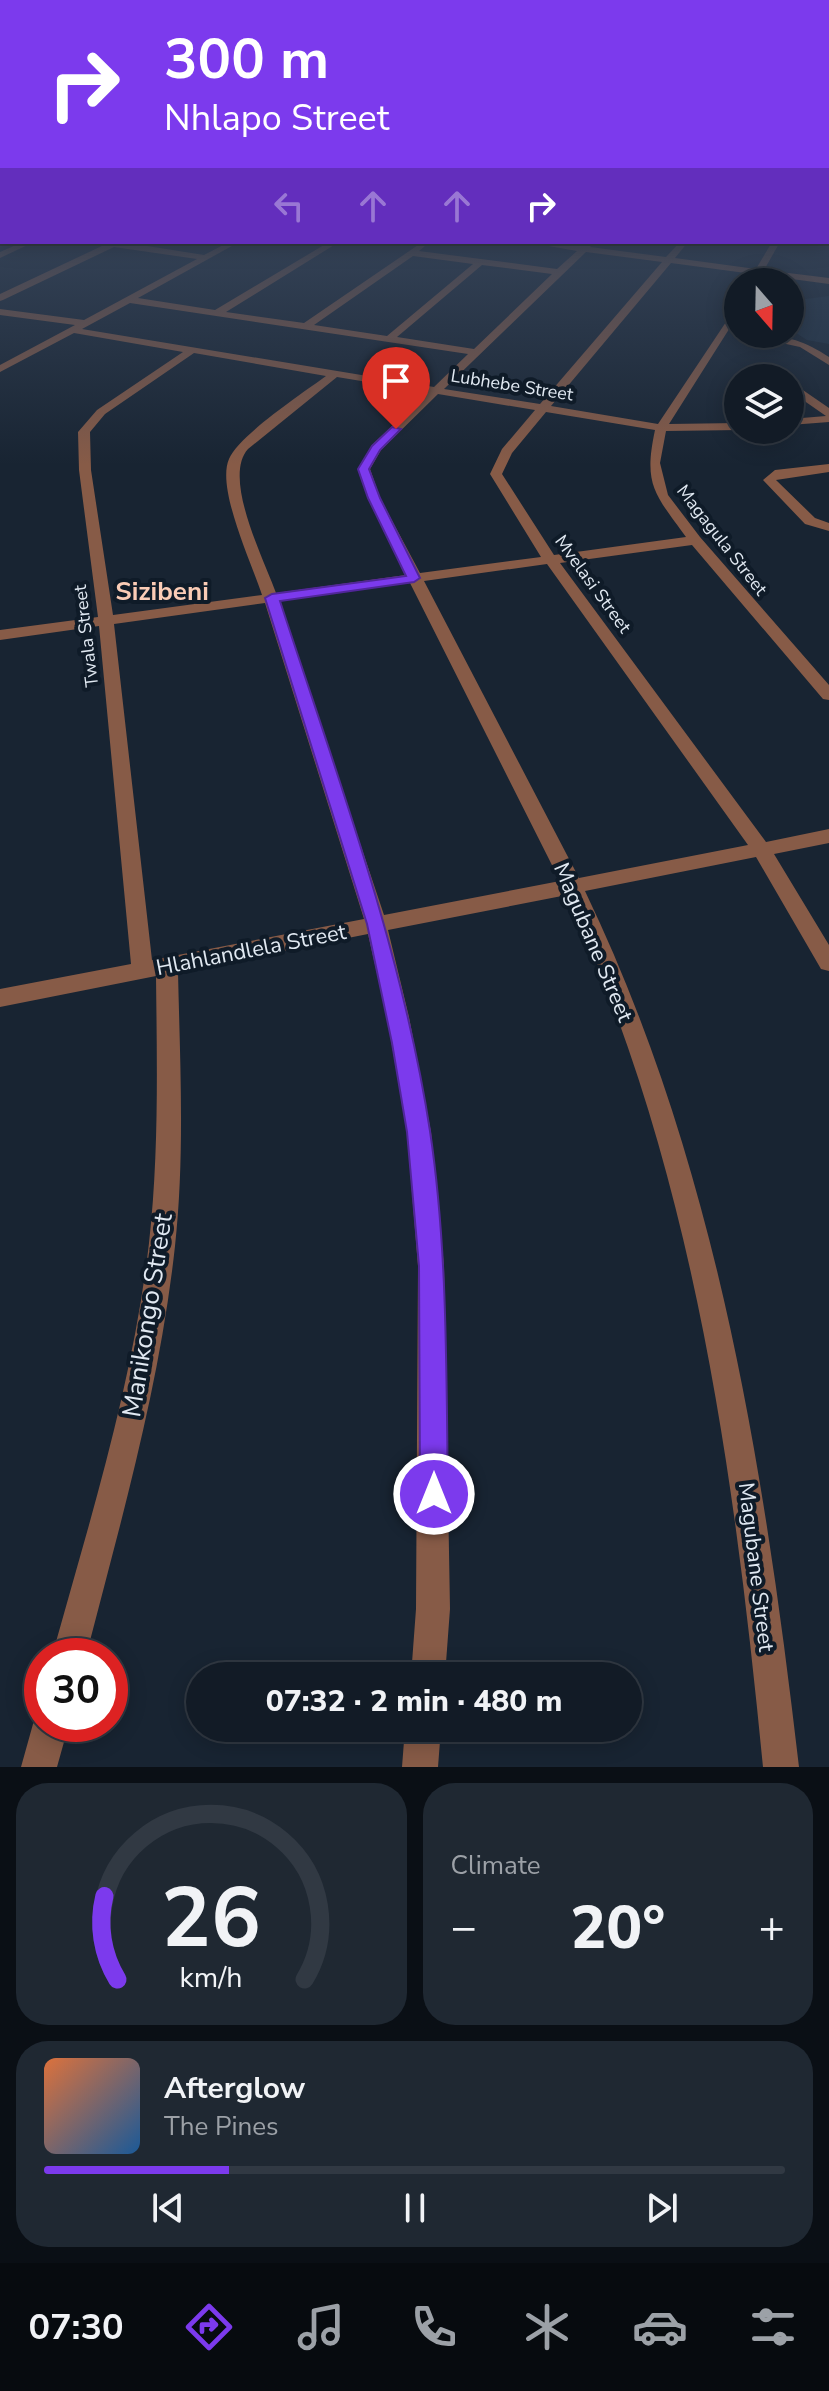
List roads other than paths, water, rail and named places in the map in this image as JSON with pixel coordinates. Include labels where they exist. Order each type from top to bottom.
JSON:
[{"type":"street","points":[[218,312],[239,299]]},
{"type":"street","points":[[306,326],[344,299]]},
{"type":"street","points":[[390,338],[436,299]]},
{"type":"street","name":"Magubane Street","points":[[530,299],[376,448],[364,469],[374,498],[572,885],[611,971],[660,1107],[687,1202],[747,1483],[781,1767]]},
{"type":"street","name":"Mvelasi Street","points":[[636,299],[506,452],[496,474],[512,505],[761,849],[829,963]]},
{"type":"street","points":[[0,369],[130,300],[475,352]]},
{"type":"street","points":[[0,312],[85,323]]},
{"type":"street","name":"Lubhebe Street","points":[[72,330],[661,428],[724,427]]},
{"type":"street","name":"Magagula Street","points":[[724,342],[661,428],[655,451],[658,483],[667,502],[695,540],[829,695]]},
{"type":"street","points":[[804,346],[829,362]]},
{"type":"street","name":"Twala Street","points":[[154,969],[85,470],[86,426],[192,350]]},
{"type":"street","points":[[335,374],[244,446],[232,461],[233,490],[272,598],[376,924],[398,1017],[419,1132],[431,1266],[433,1595],[429,1662]]},
{"type":"street","points":[[804,397],[829,416]]},
{"type":"street","points":[[804,420],[829,416]]},
{"type":"street","points":[[829,468],[775,474],[769,480],[810,521],[829,527]]},
{"type":"street","points":[[0,635],[695,540]]},
{"type":"street","name":"Hlahlandlela Street","points":[[1,997],[829,836]]},
{"type":"street","name":"Manikongo Street","points":[[74,1638],[129,1430],[154,1304],[169,1155],[154,969]]},
{"type":"street","points":[[39,1767],[46,1742]]},
{"type":"street","points":[[420,1767],[422,1742]]},
{"type":"district","name":"Sizibeni","points":[[162,591]]}]
